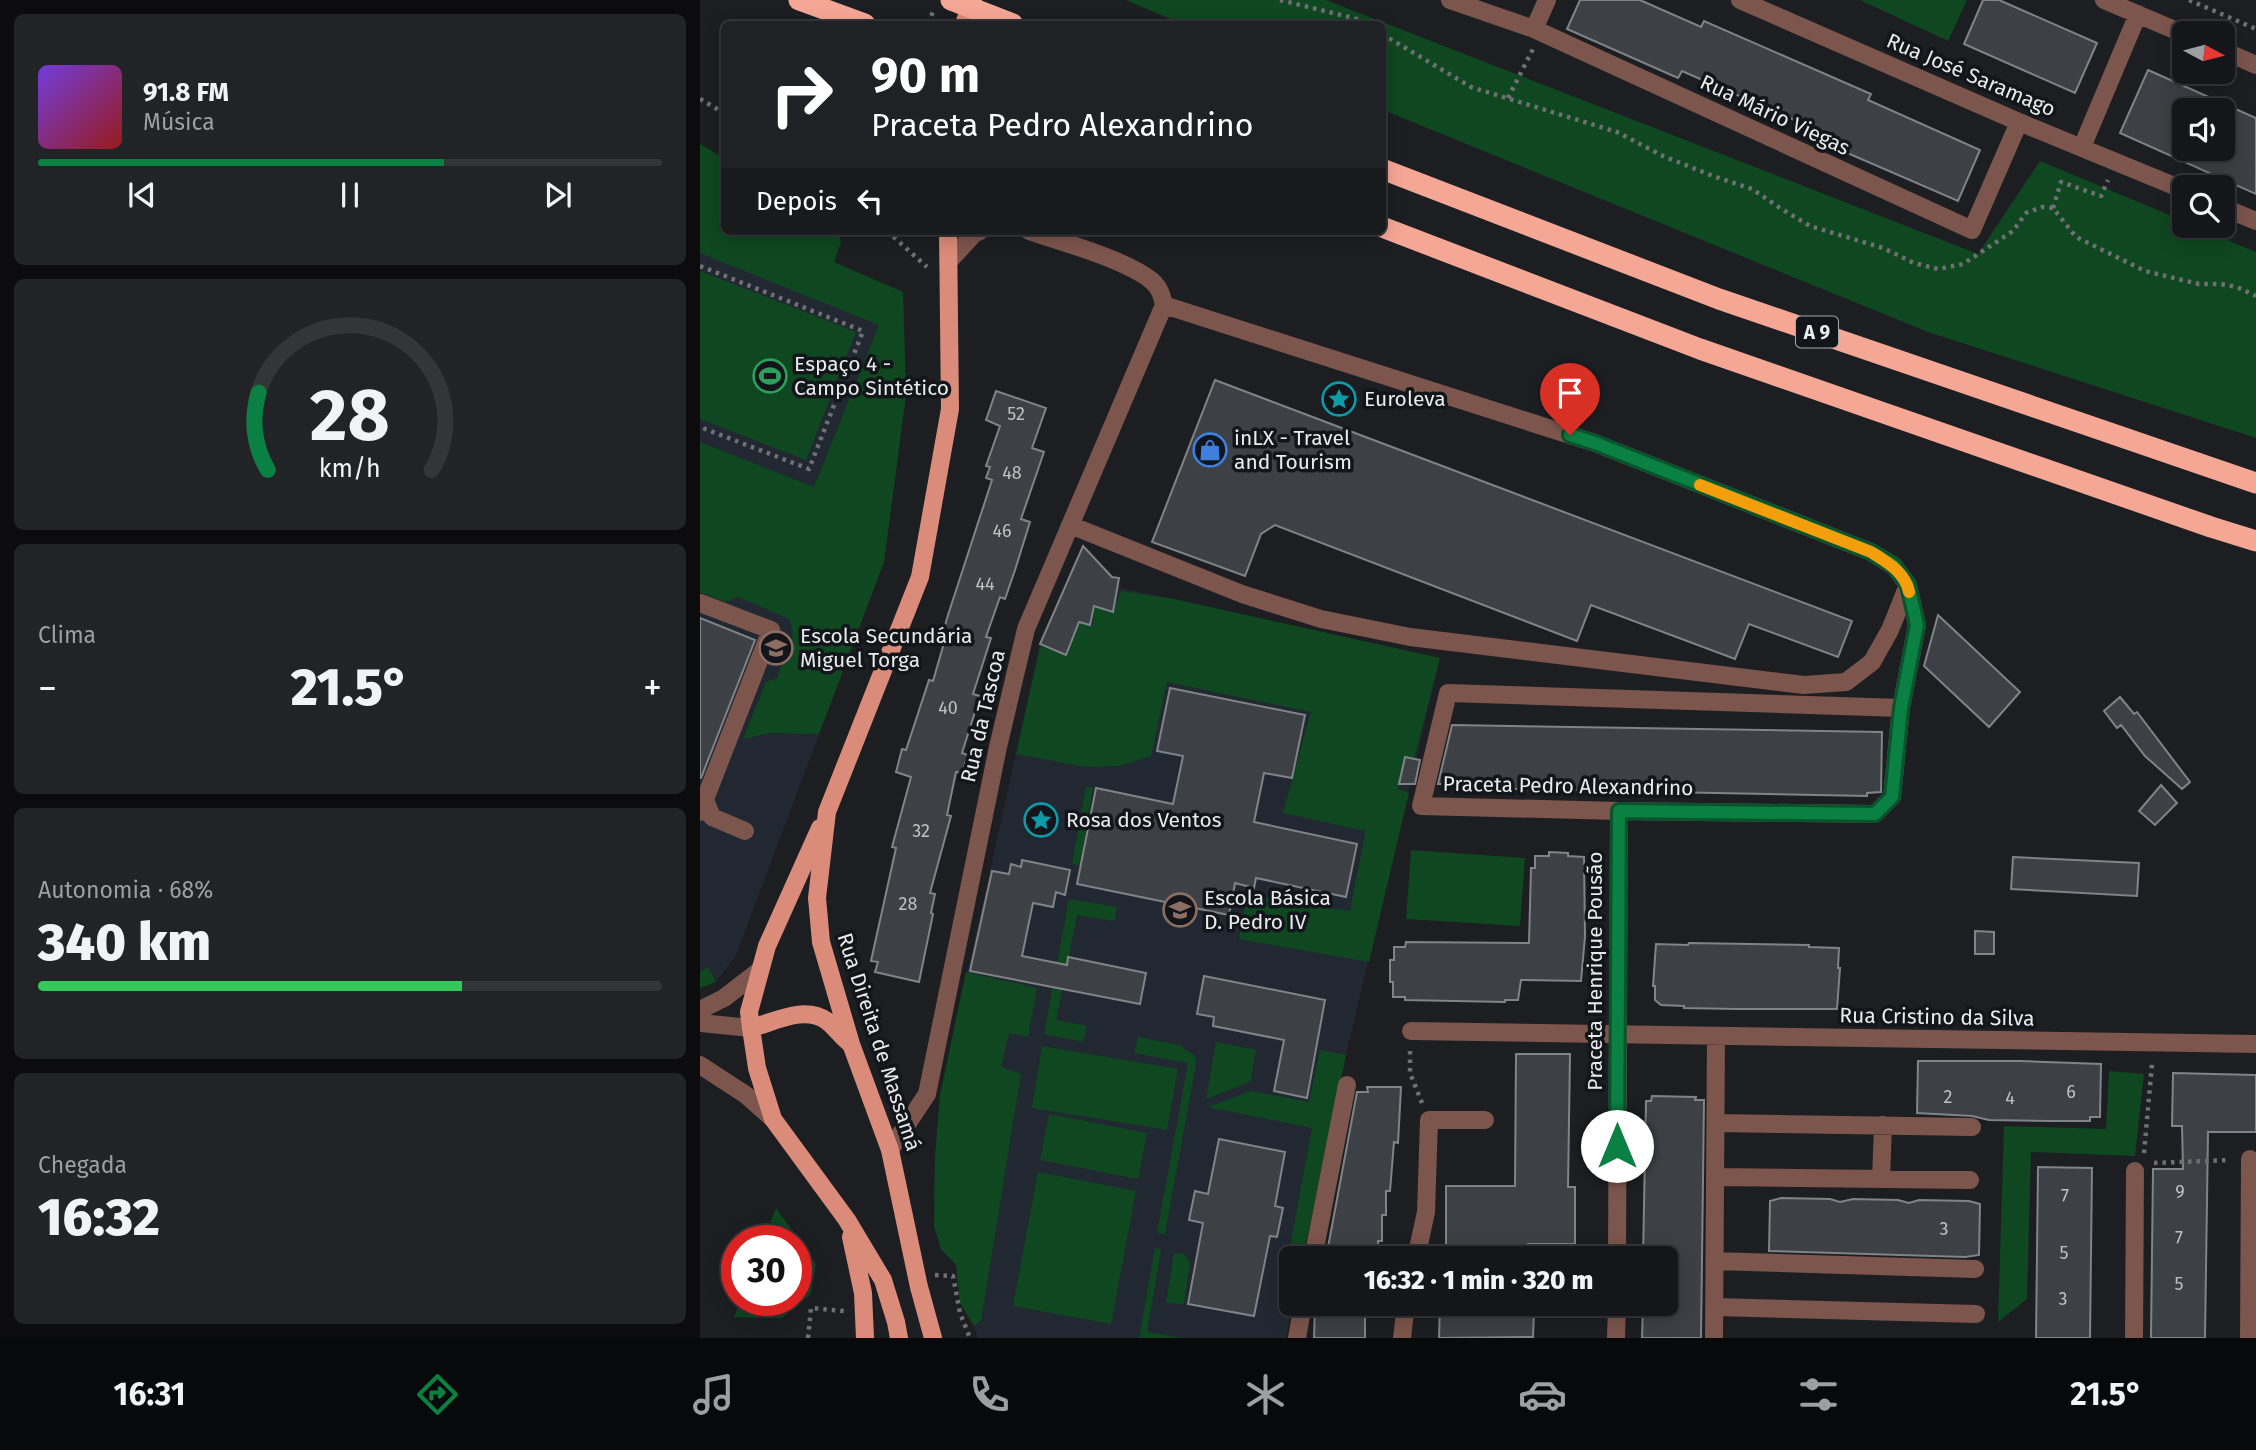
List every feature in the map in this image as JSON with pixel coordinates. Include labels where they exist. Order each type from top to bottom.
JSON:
[{"type":"highway","points":[[799,0],[857,21]]},
{"type":"highway","points":[[951,0],[1005,21]]},
{"type":"highway","name":"A 9","points":[[1386,171],[1719,299],[2256,483]]},
{"type":"highway","points":[[1386,229],[1700,349],[2256,541]]},
{"type":"main road","points":[[965,21],[972,0]]},
{"type":"main road","name":"Rua Direita de Massamá","points":[[933,1338],[916,1277],[890,1150],[851,1045],[821,942],[817,898],[827,812],[920,577],[950,409],[948,235]]},
{"type":"main road","points":[[827,812],[767,946],[749,1012],[751,1028],[757,1068],[774,1119],[847,1220],[883,1280],[897,1322],[899,1338]]},
{"type":"main road","points":[[751,1028],[801,1014],[815,1015],[829,1022],[851,1045]]},
{"type":"main road","points":[[847,1220],[863,1293],[865,1338]]},
{"type":"street","name":"Rua Mário Viegas","points":[[1450,0],[1538,31],[1972,230],[2019,122]]},
{"type":"street","points":[[1538,31],[1547,0]]},
{"type":"street","name":"Rua José Saramago","points":[[1740,0],[2019,122],[2172,185]]},
{"type":"street","points":[[2105,0],[2172,29]]},
{"type":"street","points":[[2082,147],[2138,15]]},
{"type":"street","points":[[2235,56],[2256,65]]},
{"type":"street","points":[[2235,212],[2256,221]]},
{"type":"street","points":[[949,261],[973,235]]},
{"type":"street","points":[[1041,235],[1136,271],[1153,282],[1162,294],[1164,305],[1595,443],[1871,552],[1894,566],[1908,585],[1917,625],[1901,708]]},
{"type":"street","name":"Rua da Tascoa","points":[[890,1150],[927,1094],[998,747],[1026,629],[1164,305]]},
{"type":"street","points":[[1070,525],[1242,594],[1321,619],[1410,637],[1804,685],[1846,682],[1872,662],[1908,585]]},
{"type":"street","points":[[700,603],[771,630],[702,804],[712,817],[745,831]]},
{"type":"street","name":"Praceta Pedro Alexandrino","points":[[1448,693],[1901,708],[1892,797],[1875,814],[1421,806],[1448,693]]},
{"type":"street","name":"Praceta Henrique Pousão","points":[[1617,1246],[1619,811]]},
{"type":"street","points":[[700,1010],[724,998],[759,971]]},
{"type":"street","points":[[700,1023],[751,1028]]},
{"type":"street","name":"Rua Cristino da Silva","points":[[1411,1031],[2256,1044]]},
{"type":"street","points":[[1714,1338],[1716,1036]]},
{"type":"street","points":[[700,1065],[746,1095],[774,1119]]},
{"type":"street","points":[[1315,1246],[1347,1086]]},
{"type":"street","points":[[1419,1246],[1426,1212],[1429,1120],[1485,1120]]},
{"type":"street","points":[[1716,1123],[1972,1127]]},
{"type":"street","points":[[1881,1179],[1883,1125]]},
{"type":"street","points":[[2249,1338],[2250,1159]]},
{"type":"street","points":[[2134,1338],[2135,1171]]},
{"type":"street","points":[[1716,1177],[1970,1180]]},
{"type":"street","points":[[1716,1261],[1975,1269]]},
{"type":"street","points":[[1715,1307],[1976,1314]]},
{"type":"street","points":[[1297,1338],[1302,1316]]},
{"type":"street","points":[[1402,1338],[1405,1316]]},
{"type":"street","points":[[1616,1338],[1617,1316]]},
{"type":"path","points":[[1280,0],[1361,21]]},
{"type":"path","points":[[2189,0],[2256,29]]},
{"type":"path","points":[[1508,98],[1538,31]]},
{"type":"path","points":[[1386,36],[1471,88],[1617,132],[1663,156],[1752,189],[1810,226],[1883,248],[1914,263],[1938,269],[1963,264],[2013,230],[2026,213],[2042,207],[2053,208],[2076,237],[2145,271],[2199,284],[2237,287],[2256,296]]},
{"type":"path","points":[[700,99],[721,111]]},
{"type":"path","points":[[2053,208],[2061,183],[2101,196],[2109,178]]},
{"type":"path","points":[[891,235],[948,286]]},
{"type":"path","points":[[700,266],[863,331],[809,469],[700,427]]},
{"type":"path","points":[[1411,1031],[1410,1073],[1429,1120]]},
{"type":"path","points":[[2154,1043],[2143,1164],[2250,1159]]},
{"type":"path","points":[[916,1277],[940,1274],[953,1276],[960,1313],[970,1338]]},
{"type":"path","points":[[808,1338],[811,1308],[846,1311]]},
{"type":"shaded area","name":"Escola Secundária Miguel Torga","points":[[700,205],[721,228],[721,235],[770,235],[903,292],[906,395],[884,562],[736,955],[716,982],[700,988]]},
{"type":"shaded area","name":"Escola Básica D. Pedro IV","points":[[1095,582],[1440,658],[1346,1055],[1306,1246],[1279,1246],[1279,1316],[1291,1316],[1286,1338],[978,1338],[960,1303],[956,1265],[941,1249],[934,1226],[935,1157],[940,1095],[1040,646],[1065,655]]},
{"type":"green space","points":[[1126,0],[1326,0],[1380,21],[1175,21]]},
{"type":"green space","points":[[1860,0],[1967,0],[1948,41]]},
{"type":"green space","points":[[1386,23],[1978,254],[2040,161],[2172,216],[2172,238],[2223,238],[2256,252],[2256,438],[1928,332],[1386,111]]},
{"type":"green space","points":[[700,144],[721,156],[721,235],[839,235],[841,242],[834,262],[903,292],[906,395],[884,562],[819,734],[770,733],[743,739],[766,682],[777,678],[793,634],[790,619],[738,597],[725,602],[700,592],[700,442],[814,487],[879,325],[700,253]]},
{"type":"green space","name":"Espaço 4 - Campo Sintético","points":[[700,271],[856,332],[806,460],[700,419]]},
{"type":"green space","points":[[1121,591],[1174,599],[1440,658],[1414,759],[1405,757],[1398,789],[1409,793],[1369,962],[1239,939],[1247,895],[1350,911],[1366,831],[1283,813],[1311,712],[1167,682],[1151,756],[1119,766],[1086,767],[1016,754],[1040,646],[1066,655],[1079,622],[1093,626],[1094,606],[1113,612]]},
{"type":"green space","points":[[1086,787],[1093,788],[1083,847],[1145,859],[1171,886],[1072,864]]},
{"type":"green space","points":[[1411,850],[1525,858],[1520,926],[1406,919]]},
{"type":"green space","points":[[1069,899],[1117,907],[1114,921],[1077,915],[1056,1020],[1087,1026],[1083,1042],[1044,1034]]},
{"type":"green space","points":[[708,967],[716,982],[700,988],[700,972]]},
{"type":"green space","points":[[966,972],[1037,988],[1028,1037],[1009,1033],[1001,1067],[1021,1074],[981,1321],[974,1326],[960,1303],[956,1265],[941,1249],[934,1226],[935,1157],[940,1095]]},
{"type":"green space","points":[[1138,1037],[1179,1045],[1195,1056],[1196,1064],[1165,1234],[1157,1233],[1188,1063],[1134,1053]]},
{"type":"green space","points":[[1216,1042],[1256,1050],[1250,1082],[1206,1099]]},
{"type":"green space","points":[[1042,1046],[1178,1069],[1167,1130],[1032,1108]]},
{"type":"green space","points":[[1320,1050],[1346,1055],[1306,1246],[1290,1246],[1312,1128],[1208,1107],[1251,1091],[1309,1102]]},
{"type":"green space","points":[[2109,1071],[2144,1074],[2135,1156],[2031,1152],[2027,1299],[1998,1322],[2004,1126],[2106,1129]]},
{"type":"green space","points":[[1049,1114],[1147,1133],[1138,1179],[1040,1160]]},
{"type":"green space","points":[[1038,1172],[1136,1191],[1111,1324],[1013,1306]]},
{"type":"green space","points":[[776,1208],[788,1225],[769,1225]]},
{"type":"green space","points":[[1155,1248],[1161,1250],[1147,1332],[1183,1338],[1139,1338]]},
{"type":"green space","points":[[1174,1253],[1184,1254],[1190,1263],[1184,1304],[1166,1303]]},
{"type":"green space","points":[[812,1258],[816,1264],[812,1288]]},
{"type":"green space","points":[[734,1316],[784,1316],[782,1318]]},
{"type":"building","points":[[1580,0],[1640,0],[1701,27],[1704,21],[1871,94],[1868,100],[1980,150],[1958,201],[1845,152],[1849,144],[1682,71],[1678,78],[1567,29]]},
{"type":"building","points":[[1983,0],[1999,0],[2097,43],[2075,93],[1964,44]]},
{"type":"building","points":[[2148,70],[2172,81],[2172,84],[2180,84],[2211,98],[2172,98],[2172,156],[2120,133]]},
{"type":"building","points":[[2235,109],[2256,118],[2256,194],[2235,185],[2235,175],[2214,175],[2182,161],[2235,161]]},
{"type":"building","points":[[1215,380],[1852,621],[1838,657],[1749,624],[1735,659],[1591,605],[1577,641],[1275,525],[1261,534],[1245,576],[1152,542]]},
{"type":"building","points":[[996,391],[1046,408],[1032,448],[1044,452],[1021,519],[1030,522],[1015,570],[1005,599],[1000,597],[986,637],[991,638],[973,694],[980,696],[962,753],[968,755],[962,773],[956,772],[947,815],[951,816],[930,893],[935,894],[933,914],[919,982],[875,972],[878,962],[871,961],[896,848],[892,847],[911,777],[896,772],[902,749],[906,750],[929,680],[933,681],[944,643],[940,642],[992,480],[986,478],[990,467],[986,466],[1000,426],[986,420]]},
{"type":"building","points":[[1083,546],[1112,577],[1119,578],[1113,612],[1094,606],[1090,625],[1079,622],[1066,655],[1040,644]]},
{"type":"building","points":[[1938,615],[2020,692],[1989,727],[1924,666]]},
{"type":"building","points":[[700,618],[755,640],[701,778],[700,778]]},
{"type":"building","points":[[1170,688],[1305,715],[1292,778],[1264,773],[1254,822],[1357,844],[1346,897],[1256,878],[1254,888],[1235,883],[1229,915],[1077,884],[1096,788],[1173,804],[1183,756],[1157,751]]},
{"type":"building","points":[[2120,697],[2134,714],[2137,712],[2190,782],[2182,789],[2145,756],[2121,725],[2117,728],[2104,711]]},
{"type":"building","points":[[1452,725],[1882,732],[1881,792],[1867,793],[1867,796],[1459,788],[1459,784],[1438,784]]},
{"type":"building","points":[[1405,757],[1420,760],[1415,784],[1399,784]]},
{"type":"building","points":[[2161,785],[2177,803],[2155,825],[2139,811]]},
{"type":"building","points":[[1549,852],[1584,857],[1585,936],[1581,981],[1521,980],[1518,1000],[1505,1002],[1405,1000],[1405,997],[1393,997],[1390,960],[1394,960],[1394,947],[1405,947],[1406,942],[1529,943],[1531,868],[1535,868],[1535,856],[1549,856]]},
{"type":"building","points":[[2013,857],[2139,863],[2137,896],[2011,889]]},
{"type":"building","points":[[1022,860],[1070,870],[1065,895],[1056,892],[1053,907],[1033,903],[1022,956],[1067,965],[1068,957],[1146,973],[1140,1004],[970,971],[992,871],[1009,874],[1011,864],[1021,867]]},
{"type":"building","points":[[1975,931],[1994,932],[1994,954],[1975,954]]},
{"type":"building","points":[[1656,944],[1839,948],[1837,1009],[1684,1008],[1661,1005],[1655,1000],[1653,986]]},
{"type":"building","points":[[1204,976],[1325,1000],[1307,1098],[1274,1091],[1284,1040],[1213,1026],[1214,1017],[1197,1014]]},
{"type":"building","points":[[1516,1054],[1570,1054],[1568,1187],[1575,1187],[1575,1244],[1446,1246],[1446,1186],[1515,1186]]},
{"type":"building","points":[[1918,1061],[2101,1064],[2100,1117],[2090,1117],[2090,1121],[1989,1120],[1972,1116],[1917,1113]]},
{"type":"building","points":[[2173,1073],[2256,1075],[2256,1132],[2208,1132],[2205,1338],[2151,1338],[2153,1169],[2183,1169],[2182,1126],[2172,1126]]},
{"type":"building","points":[[1367,1087],[1401,1087],[1398,1143],[1394,1142],[1390,1191],[1386,1191],[1386,1215],[1382,1215],[1382,1241],[1378,1241],[1378,1246],[1328,1246],[1357,1092],[1368,1092]]},
{"type":"building","points":[[1652,1096],[1696,1097],[1695,1100],[1704,1100],[1701,1338],[1642,1338],[1643,1316],[1678,1316],[1678,1246],[1643,1246],[1646,1101],[1651,1101]]},
{"type":"building","points":[[1219,1139],[1285,1152],[1275,1206],[1283,1208],[1277,1237],[1270,1236],[1254,1316],[1188,1304],[1203,1223],[1189,1220],[1195,1191],[1208,1194]]},
{"type":"building","points":[[2038,1167],[2092,1168],[2090,1338],[2036,1338]]},
{"type":"building","points":[[1781,1198],[1830,1199],[1840,1202],[1853,1199],[1898,1200],[1909,1203],[1919,1200],[1969,1201],[1980,1204],[1979,1255],[1965,1257],[1769,1251],[1770,1201]]},
{"type":"building","points":[[1315,1316],[1365,1316],[1365,1338],[1314,1338]]},
{"type":"building","points":[[1440,1316],[1534,1316],[1533,1337],[1439,1338]]},
{"type":"slow traffic","points":[[1700,485],[1871,552],[1894,566],[1908,585],[1909,592]]},
{"type":"place","name":"Espaço 4 - Campo Sintético","points":[[770,376]]},
{"type":"place","name":"Euroleva","points":[[1339,399]]},
{"type":"place","name":"inLX - Travel and Tourism","points":[[1210,450]]},
{"type":"place","name":"Escola Secundária Miguel Torga","points":[[776,648]]},
{"type":"place","name":"Rosa dos Ventos","points":[[1041,820]]},
{"type":"place","name":"Escola Básica D. Pedro IV","points":[[1180,910]]},
{"type":"route","points":[[1570,435],[1871,552],[1894,566],[1908,585],[1917,625],[1901,708],[1892,797],[1875,814],[1619,811],[1617,1146]]}]
